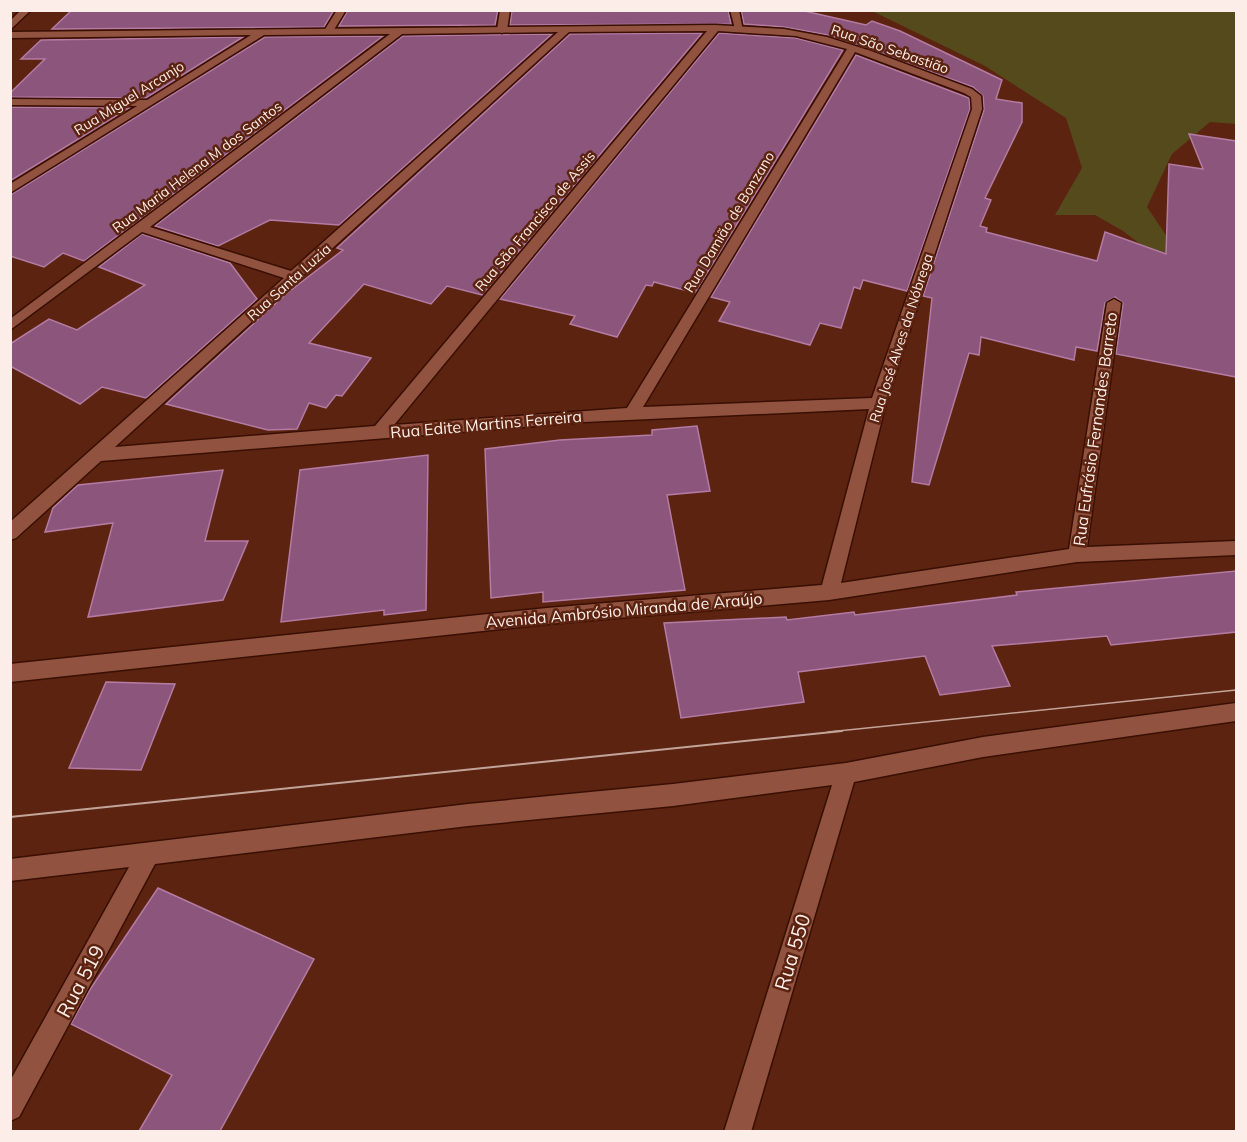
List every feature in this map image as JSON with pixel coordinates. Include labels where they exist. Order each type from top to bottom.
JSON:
[{"type":"street","points":[[10,27],[27,10]]},
{"type":"street","points":[[329,31],[342,10]]},
{"type":"street","points":[[502,30],[505,10]]},
{"type":"street","points":[[734,10],[740,29]]},
{"type":"street","name":"Rua São Francisco de Assis","points":[[378,433],[715,28]]},
{"type":"street","name":"Rua São Sebastião","points":[[10,35],[264,31],[740,29],[808,35],[968,91]]},
{"type":"street","name":"Rua Santa Luzia","points":[[10,533],[94,455],[296,277],[566,30]]},
{"type":"street","name":"Rua Miguel Arcanjo","points":[[10,190],[264,31]]},
{"type":"street","name":"Rua Maria Helena M dos Santos","points":[[10,326],[400,31]]},
{"type":"street","name":"Rua Damião de Bonzano","points":[[632,412],[852,49]]},
{"type":"street","name":"Rua José Alves da Nóbrega","points":[[829,592],[878,403],[977,109],[976,96],[968,91]]},
{"type":"street","points":[[10,102],[149,103]]},
{"type":"street","points":[[141,228],[296,277]]},
{"type":"street","name":"Rua Eufrásio Fernandes Barreto","points":[[1077,555],[1114,303]]},
{"type":"street","name":"Rua Edite Martins Ferreira","points":[[94,455],[632,412],[758,405],[878,403]]},
{"type":"street","name":"Avenida Ambrósio Miranda de Araújo","points":[[10,673],[547,616],[829,592],[1077,555],[1236,548]]},
{"type":"street","points":[[10,870],[296,834],[673,795],[846,773],[983,747],[1236,712]]},
{"type":"street","name":"Rua 550","points":[[737,1131],[846,773]]},
{"type":"street","name":"Rua 519","points":[[10,1108],[148,854]]},
{"type":"shaded area","points":[[872,11],[1236,11],[1236,124],[1210,122],[1172,154],[1147,207],[1205,293],[1123,231],[1095,215],[1055,215],[1082,168],[1066,118],[985,66]]},
{"type":"building","points":[[72,10],[334,10],[324,27],[52,29]]},
{"type":"building","points":[[348,10],[498,10],[495,25],[339,26]]},
{"type":"building","points":[[512,10],[728,10],[731,24],[510,25]]},
{"type":"building","points":[[741,10],[800,10],[866,25],[872,21],[900,31],[1002,80],[996,99],[1022,103],[1022,122],[985,198],[991,200],[980,226],[987,228],[986,232],[1097,261],[1105,232],[1166,254],[1169,164],[1203,169],[1189,134],[1236,141],[1236,377],[1116,354],[1123,303],[1115,297],[1105,303],[1097,351],[1076,347],[1074,360],[981,337],[979,355],[969,353],[929,485],[912,482],[932,298],[923,296],[984,110],[983,96],[973,87],[828,35],[784,27],[744,24]]},
{"type":"building","points":[[702,33],[482,295],[447,286],[431,304],[364,284],[309,343],[371,358],[342,396],[336,395],[326,408],[309,403],[297,429],[268,430],[166,404],[286,294],[343,250],[337,248],[570,34]]},
{"type":"building","points":[[719,33],[796,38],[843,50],[695,293],[654,282],[652,286],[646,285],[617,337],[570,324],[575,316],[500,299]]},
{"type":"building","points":[[552,34],[339,225],[270,220],[218,246],[155,226],[403,36]]},
{"type":"building","points":[[383,36],[84,261],[63,253],[44,267],[10,256],[10,195],[265,37]]},
{"type":"building","points":[[243,37],[146,98],[10,97],[10,93],[45,59],[21,59],[41,40]]},
{"type":"building","points":[[856,55],[969,98],[970,109],[907,291],[863,280],[860,289],[854,287],[841,328],[820,323],[810,345],[719,321],[730,302],[711,297]]},
{"type":"building","points":[[10,107],[129,108],[10,181]]},
{"type":"building","points":[[142,234],[230,263],[257,299],[146,398],[102,387],[80,404],[10,366],[10,344],[49,319],[77,330],[145,285],[99,267]]},
{"type":"building","points":[[697,426],[710,491],[667,495],[685,590],[543,602],[543,592],[491,598],[485,449],[560,440],[652,435],[652,430]]},
{"type":"building","points":[[428,455],[426,610],[384,615],[384,610],[281,622],[300,470]]},
{"type":"building","points":[[223,470],[205,541],[248,541],[223,600],[88,617],[113,523],[45,532],[53,508],[78,485]]},
{"type":"building","points":[[1236,571],[1236,632],[1111,645],[1107,636],[992,646],[1010,686],[940,695],[925,656],[798,672],[804,702],[681,718],[664,623],[786,617],[787,620],[854,612],[855,615],[1017,595],[1016,592]]},
{"type":"building","points":[[106,682],[175,684],[141,770],[69,768]]},
{"type":"building","points":[[158,888],[314,959],[220,1131],[139,1131],[172,1075],[71,1024],[91,988]]},
{"type":"tram line","points":[[828,732],[1236,690]]},
{"type":"tram line","points":[[10,817],[842,731]]}]
